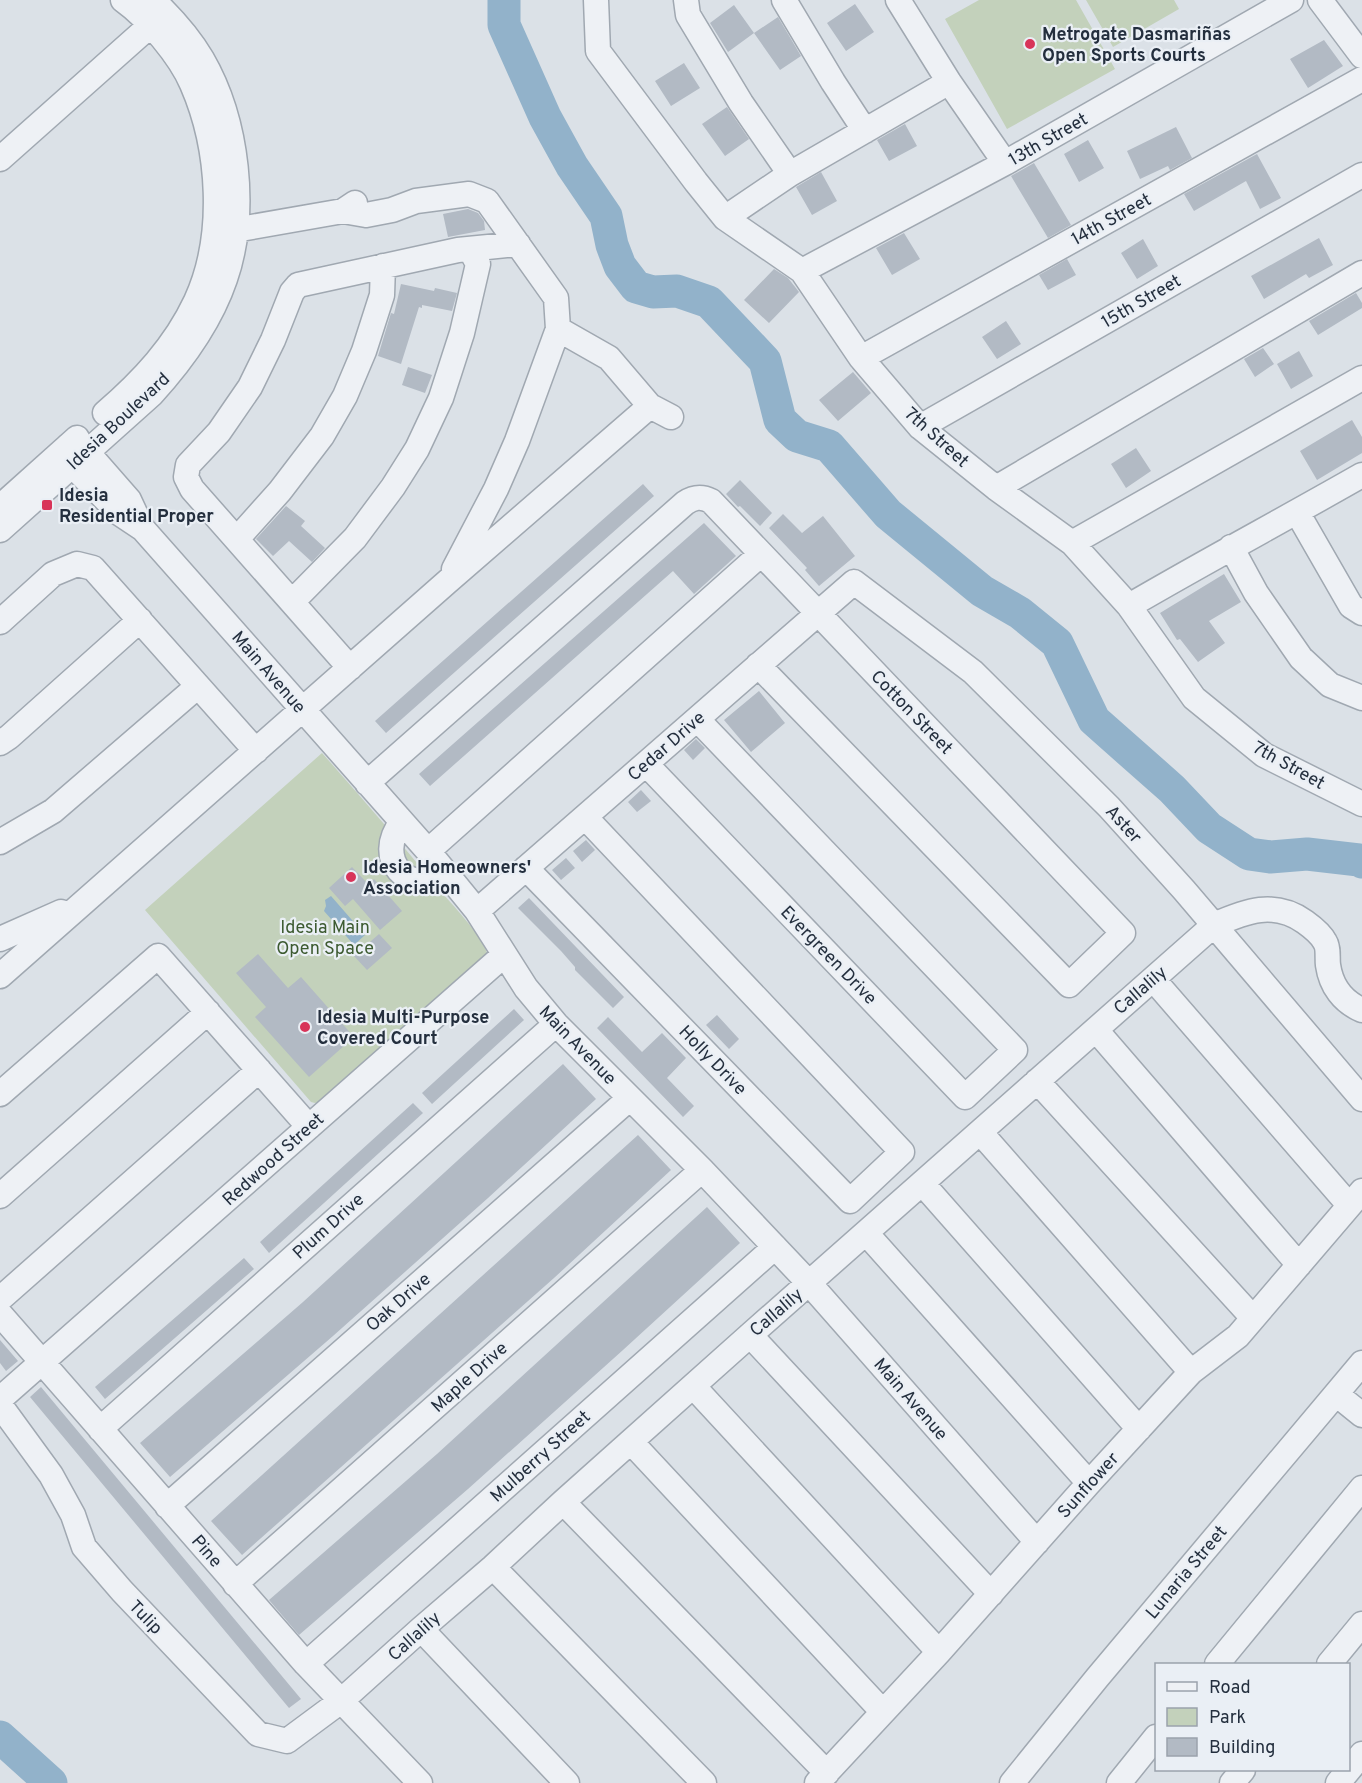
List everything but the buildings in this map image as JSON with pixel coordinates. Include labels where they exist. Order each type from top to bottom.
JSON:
[{"type":"street","name":"Idesia Boulevard","points":[[0,507],[76,454],[152,394],[185,355],[214,306],[232,254],[225,232],[237,178],[233,146],[224,110],[211,76],[201,58],[156,12],[123,0]]},
{"type":"street","name":"7th Street","points":[[596,0],[598,51],[696,182],[725,218],[802,271],[861,358],[920,427],[996,488],[1072,543],[1129,606],[1194,698],[1264,755],[1362,804]]},
{"type":"street","points":[[686,0],[688,15],[735,93],[790,174]]},
{"type":"street","points":[[784,0],[865,131]]},
{"type":"street","points":[[898,0],[949,82],[1005,163]]},
{"type":"street","name":"13th Street","points":[[802,271],[1005,163],[1291,0]]},
{"type":"street","points":[[1320,0],[1362,56]]},
{"type":"street","points":[[0,159],[156,12]]},
{"type":"street","name":"14th Street","points":[[861,358],[1362,79]]},
{"type":"street","points":[[725,218],[790,174],[949,82]]},
{"type":"street","name":"15th Street","points":[[920,427],[1362,175]]},
{"type":"street","points":[[225,232],[343,211],[366,215],[392,210],[416,201],[469,194],[487,201],[556,298],[558,329],[517,441],[496,489],[447,582]]},
{"type":"street","points":[[350,668],[192,489],[186,477],[188,465],[219,432],[250,387],[273,340],[292,292],[298,285],[470,249],[518,244]]},
{"type":"street","points":[[292,602],[355,538],[393,488],[417,449],[441,398],[462,333],[478,264],[470,249]]},
{"type":"street","points":[[237,539],[280,491],[322,436],[345,396],[364,351],[382,295],[383,266]]},
{"type":"street","points":[[996,488],[1362,273]]},
{"type":"street","points":[[0,976],[447,582],[661,411],[609,358],[558,329]]},
{"type":"street","points":[[1072,543],[1362,378]]},
{"type":"street","name":"Idesia Boulevard","points":[[0,530],[76,454]]},
{"type":"street","name":"Main Avenue","points":[[76,454],[119,513],[143,529],[428,851],[477,911],[526,988],[556,1024],[702,1170],[809,1283],[1037,1542]]},
{"type":"street","points":[[1129,606],[1362,475]]},
{"type":"street","name":"Cotton Street","points":[[367,783],[685,503],[691,499],[704,498],[711,501],[1123,933],[1069,985],[758,666]]},
{"type":"street","points":[[1297,512],[1351,606],[1362,613]]},
{"type":"street","points":[[1231,547],[1256,593],[1301,658],[1330,685],[1362,698]]},
{"type":"street","points":[[428,851],[761,554]]},
{"type":"street","points":[[0,622],[53,574],[77,564],[93,568],[256,751]]},
{"type":"street","name":"Cedar Drive","points":[[477,911],[854,582]]},
{"type":"street","name":"Aster","points":[[854,582],[974,672],[1109,807],[1362,1099]]},
{"type":"street","points":[[0,743],[140,620]]},
{"type":"street","points":[[0,842],[53,811],[198,686]]},
{"type":"street","name":"Evergreen Drive","points":[[646,764],[965,1097],[1015,1050],[697,719]]},
{"type":"street","name":"Holly Drive","points":[[526,868],[850,1201],[902,1152],[585,817]]},
{"type":"street","points":[[402,822],[392,838],[391,848],[392,857],[402,873],[420,882],[430,882],[447,874]]},
{"type":"street","points":[[0,939],[82,903]]},
{"type":"street","name":"Callalily","points":[[341,1701],[750,1335],[1214,926],[1240,914],[1270,909],[1292,913],[1314,929],[1326,943],[1332,984],[1350,1005],[1362,1010]]},
{"type":"street","name":"Redwood Street","points":[[43,1363],[504,955]]},
{"type":"street","points":[[0,1094],[158,956],[309,1127]]},
{"type":"street","points":[[1153,979],[1356,1198]]},
{"type":"street","points":[[0,1196],[208,1012]]},
{"type":"street","name":"Plum Drive","points":[[100,1428],[556,1024]]},
{"type":"street","points":[[1096,1030],[1299,1265]]},
{"type":"street","points":[[0,1299],[259,1070]]},
{"type":"street","points":[[1037,1081],[1253,1318]]},
{"type":"street","name":"Oak Drive","points":[[167,1506],[630,1098]]},
{"type":"street","points":[[980,1132],[1191,1372]]},
{"type":"street","name":"Maple Drive","points":[[235,1584],[702,1170]]},
{"type":"street","points":[[922,1183],[1139,1429]]},
{"type":"street","name":"Sunflower","points":[[822,1778],[939,1652],[1191,1372],[1238,1336],[1356,1198]]},
{"type":"street","points":[[866,1233],[1089,1483]]},
{"type":"street","name":"Mulberry Street","points":[[306,1664],[775,1247]]},
{"type":"street","name":"Pine","points":[[0,1314],[306,1664],[420,1783]]},
{"type":"street","points":[[750,1335],[991,1594]]},
{"type":"street","points":[[0,1400],[43,1363]]},
{"type":"street","name":"Lunaria Street","points":[[1012,1783],[1097,1678],[1362,1363]]},
{"type":"street","points":[[693,1386],[939,1652]]},
{"type":"street","points":[[1336,1394],[1362,1415]]},
{"type":"street","name":"Tulip","points":[[0,1405],[51,1475],[73,1515],[84,1547],[122,1591],[258,1734],[287,1741],[341,1701]]},
{"type":"street","points":[[631,1442],[883,1712]]},
{"type":"street","points":[[1219,1663],[1362,1488]]},
{"type":"street","points":[[563,1502],[822,1778]]},
{"type":"street","points":[[493,1567],[704,1783]]},
{"type":"street","points":[[1331,1663],[1362,1624]]},
{"type":"street","points":[[421,1629],[567,1783]]},
{"type":"street","points":[[1119,1783],[1155,1738]]},
{"type":"street","points":[[1350,1768],[1362,1754]]},
{"type":"street","points":[[1232,1783],[1242,1771]]},
{"type":"street","points":[[1338,1783],[1348,1771]]},
{"type":"green space","name":"Metrogate Dasmariñas Open Sports Courts","points":[[979,0],[1076,0],[1115,69],[1007,129],[945,19]]},
{"type":"green space","points":[[1086,0],[1174,0],[1179,9],[1113,47]]},
{"type":"green space","name":"Idesia Main Open Space","points":[[322,753],[468,923],[487,953],[320,1102],[315,1103],[311,1102],[145,910]]},
{"type":"water","points":[[331,896],[365,935],[354,945],[324,911],[325,900]]},
{"type":"waterway","points":[[504,0],[504,25],[545,117],[572,166],[606,216],[612,245],[620,266],[636,287],[653,292],[677,291],[709,302],[765,361],[780,420],[797,436],[829,446],[888,514],[982,591],[1020,613],[1057,643],[1094,720],[1172,789],[1209,828],[1249,854],[1270,857],[1307,854],[1362,862]]},
{"type":"waterway","points":[[0,1737],[51,1783]]},
{"type":"place","name":"Metrogate Dasmariñas Open Sports Courts","points":[[1030,44]]},
{"type":"place","name":"Idesia Residential Proper","points":[[47,505]]},
{"type":"place","name":"Idesia Homeowners' Association","points":[[351,877]]},
{"type":"place","name":"Idesia Multi-Purpose Covered Court","points":[[305,1027]]}]
